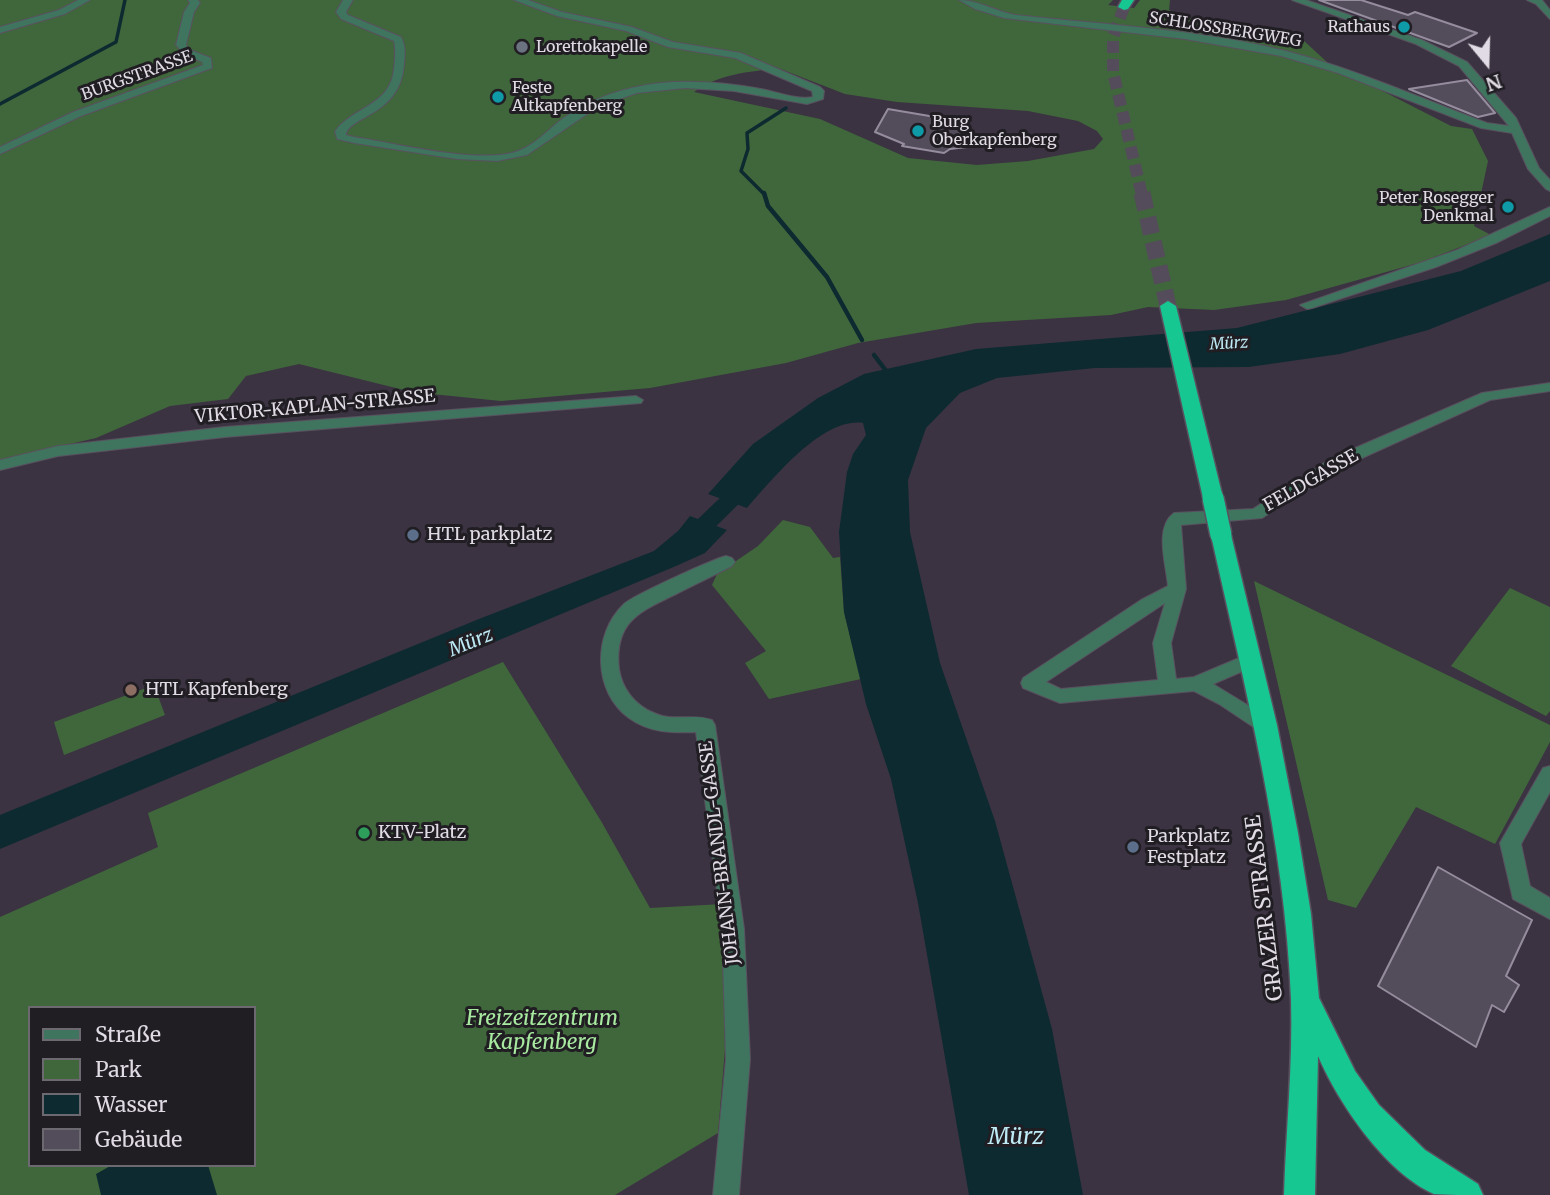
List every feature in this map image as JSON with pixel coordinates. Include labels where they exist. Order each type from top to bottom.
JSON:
[{"type":"highway","name":"GRAZER STRASSE","points":[[1168,306],[1265,725],[1298,914],[1306,1001],[1300,1195]]},
{"type":"highway","points":[[1306,1001],[1345,1082],[1373,1119],[1407,1156],[1448,1186],[1467,1195]]},
{"type":"street","points":[[0,30],[62,12],[85,0]]},
{"type":"street","name":"BURGSTRASSE","points":[[0,151],[77,114],[132,92],[191,75],[208,66],[207,60],[187,52],[181,45],[189,12],[195,3],[193,0]]},
{"type":"street","points":[[348,0],[341,12],[344,17],[390,34],[398,39],[401,47],[400,81],[386,101],[345,125],[340,131],[341,137],[354,140],[480,158],[512,156],[536,149],[564,120],[610,96],[652,87],[702,83],[807,101],[818,99],[819,92],[816,89],[737,55],[671,45],[629,29],[560,14],[519,0]]},
{"type":"street","name":"SCHLOSSBERGWEG","points":[[964,0],[988,13],[1027,20],[1070,22],[1176,36],[1303,58],[1485,126],[1516,130]]},
{"type":"street","points":[[1297,0],[1419,42],[1454,58],[1472,71],[1512,120],[1534,169],[1550,187]]},
{"type":"street","points":[[1535,1],[1550,16]]},
{"type":"street","points":[[1534,169],[1550,170]]},
{"type":"street","points":[[1307,305],[1389,280],[1481,246],[1550,211]]},
{"type":"street","name":"FELDGASSE","points":[[1169,686],[1161,652],[1163,637],[1176,604],[1171,530],[1173,522],[1180,517],[1256,514],[1336,463],[1487,396],[1550,387]]},
{"type":"street","name":"VIKTOR-KAPLAN-STRASSE","points":[[0,465],[58,451],[225,432],[636,400]]},
{"type":"street","name":"JOHANN-BRANDL-GASSE","points":[[726,562],[630,608],[616,628],[609,649],[614,689],[628,708],[652,722],[705,725],[733,929],[738,1059],[726,1195]]},
{"type":"street","points":[[1177,589],[1030,683],[1060,696],[1196,684],[1248,650]]},
{"type":"street","points":[[1196,684],[1265,725]]},
{"type":"street","points":[[1550,774],[1510,843],[1521,892],[1550,909]]},
{"type":"green space","points":[[0,0],[1113,0],[1108,5],[1134,8],[1140,0],[1170,0],[1169,10],[1236,34],[1302,39],[1328,63],[1451,126],[1472,129],[1488,161],[1474,226],[1491,235],[1422,262],[1286,300],[1214,310],[1148,307],[1111,315],[976,323],[858,343],[786,363],[650,388],[501,401],[412,392],[299,364],[246,376],[228,399],[170,406],[96,438],[0,460]],"holes":[[[778,68],[845,94],[897,102],[1028,111],[1078,121],[1097,131],[1103,139],[1094,149],[1028,161],[977,165],[908,158],[820,119],[694,92],[723,78]]]},
{"type":"green space","points":[[783,520],[810,527],[833,558],[840,557],[844,612],[861,679],[769,699],[745,663],[766,651],[712,585],[717,574],[758,546]]},
{"type":"green space","points":[[1254,581],[1550,725],[1550,742],[1495,844],[1416,807],[1356,908],[1328,900]]},
{"type":"green space","points":[[1510,588],[1550,607],[1550,711],[1546,716],[1451,666]]},
{"type":"green space","name":"Freizeitzentrum Kapfenberg","points":[[503,662],[601,821],[650,908],[723,904],[725,1049],[718,1133],[615,1195],[0,1195],[0,917],[158,847],[148,813]]},
{"type":"green space","points":[[154,685],[165,715],[64,755],[54,722]]},
{"type":"water","name":"Mürz","points":[[1550,234],[1550,281],[1428,330],[1340,354],[1249,367],[1095,368],[997,378],[960,393],[926,428],[908,480],[910,532],[940,663],[995,821],[1052,1029],[1083,1195],[969,1195],[918,903],[891,779],[866,704],[844,612],[839,532],[847,472],[853,454],[866,435],[863,423],[847,424],[815,440],[784,467],[747,508],[708,494],[753,444],[818,398],[864,374],[976,349],[1237,328],[1461,271]]},
{"type":"water","name":"Mürz","points":[[690,516],[727,530],[705,553],[0,849],[0,815],[479,619],[654,551],[678,531]]},
{"type":"water","points":[[108,1167],[209,1167],[217,1195],[101,1195],[96,1174]]},
{"type":"building","name":"Rathaus","points":[[1319,0],[1361,0],[1408,15],[1415,12],[1477,33],[1449,47]]},
{"type":"building","points":[[1467,80],[1495,113],[1478,117],[1409,89]]},
{"type":"building","name":"Burg Oberkapfenberg","points":[[888,109],[965,122],[959,134],[967,147],[950,149],[944,153],[902,146],[904,144],[875,132]]},
{"type":"building","points":[[1438,867],[1532,920],[1506,976],[1519,985],[1504,1012],[1492,1005],[1476,1047],[1378,986]]},
{"type":"waterway","points":[[0,104],[116,42],[125,0]]},
{"type":"waterway","points":[[764,194],[741,171],[748,149],[747,133],[786,108]]},
{"type":"waterway","points":[[764,194],[768,206],[827,277],[862,340]]},
{"type":"waterway","points":[[874,355],[890,376]]},
{"type":"waterway","name":"Mürz","points":[[685,544],[751,480]]},
{"type":"tunnel","points":[[1124,7],[1113,37],[1113,72],[1142,195]]},
{"type":"tunnel","points":[[1142,193],[1168,306]]},
{"type":"place","name":"Rathaus","points":[[1404,27]]},
{"type":"place","name":"Lorettokapelle","points":[[522,47]]},
{"type":"place","name":"Feste Altkapfenberg","points":[[498,97]]},
{"type":"place","name":"Burg Oberkapfenberg","points":[[918,131]]},
{"type":"place","name":"Peter Rosegger Denkmal","points":[[1508,207]]},
{"type":"place","name":"HTL parkplatz","points":[[413,535]]},
{"type":"place","name":"HTL Kapfenberg","points":[[131,690]]},
{"type":"place","name":"KTV-Platz","points":[[364,833]]},
{"type":"place","name":"Parkplatz Festplatz","points":[[1133,847]]}]
